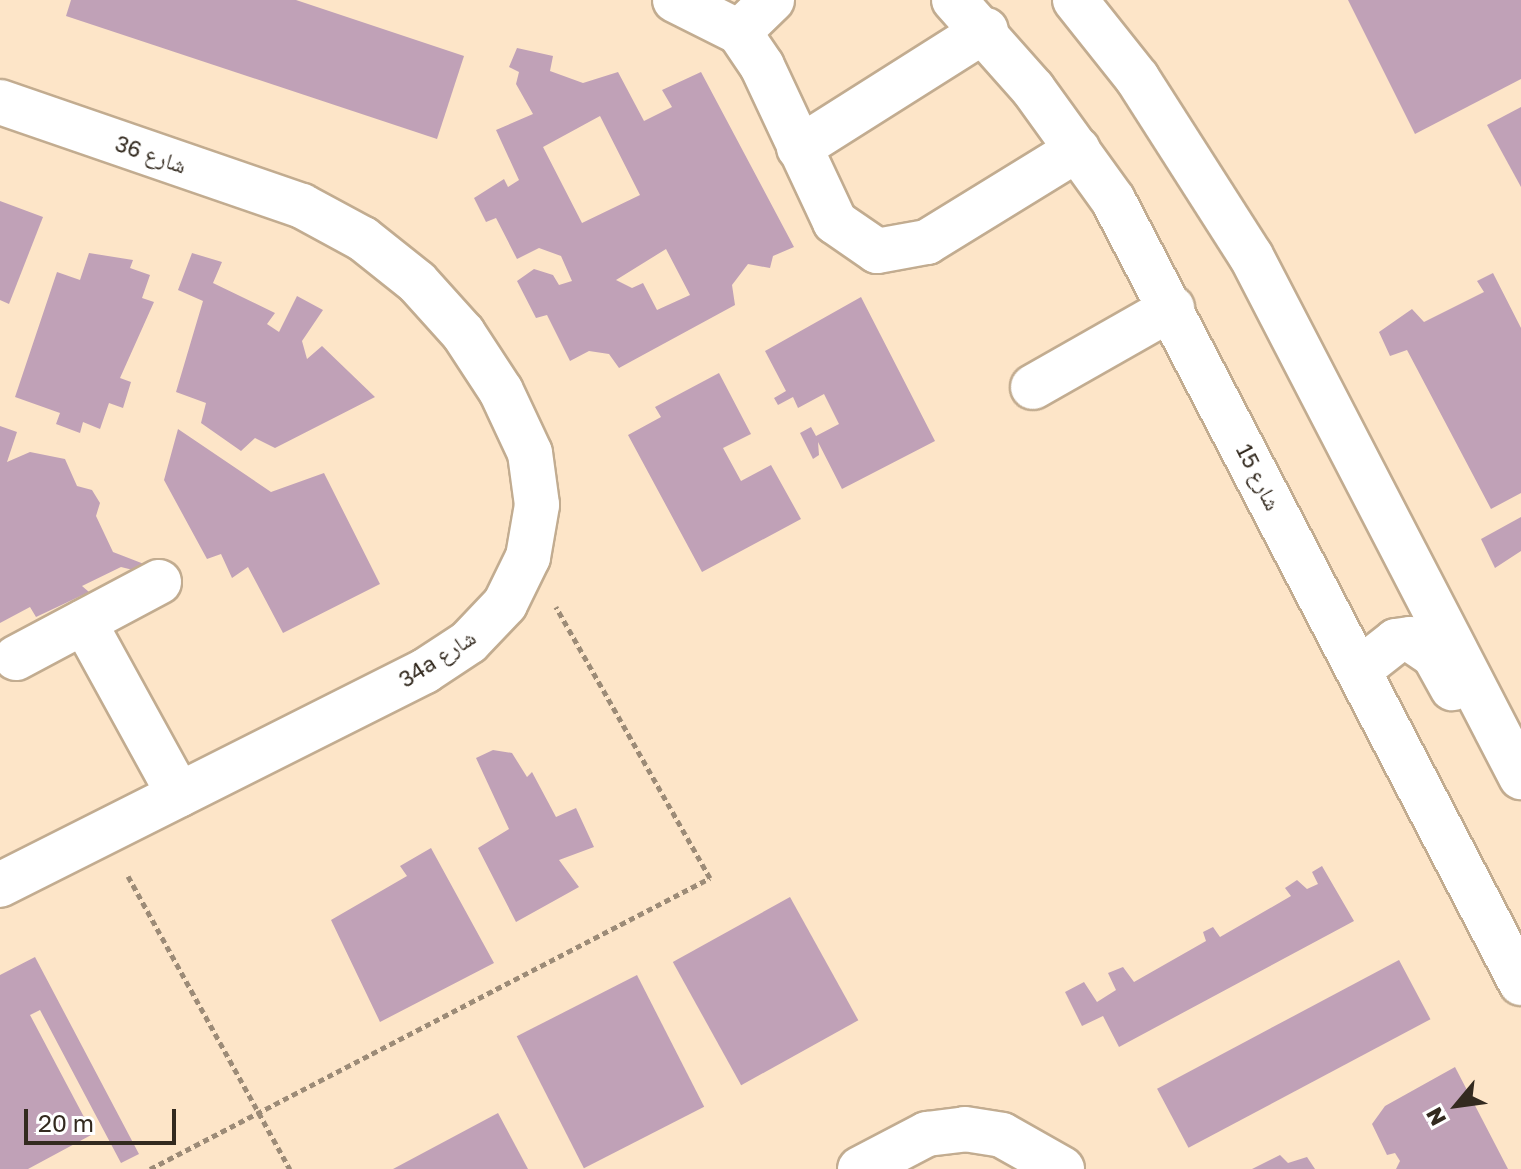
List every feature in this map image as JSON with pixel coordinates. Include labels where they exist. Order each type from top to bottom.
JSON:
[{"type":"street","points":[[675,0],[739,32],[846,235],[894,252],[927,242],[1078,149]]},
{"type":"street","points":[[739,32],[772,0]]},
{"type":"street","name":"شارع 15","points":[[954,0],[986,30],[1078,149],[1172,308],[1521,983]]},
{"type":"street","points":[[1075,0],[1137,78],[1251,256],[1521,777]]},
{"type":"street","points":[[799,148],[986,30]]},
{"type":"street","name":"شارع 36","points":[[0,102],[302,206]]},
{"type":"street","name":"34a شارع","points":[[0,885],[425,671],[469,642],[505,604],[528,557],[537,505],[530,453],[501,391],[463,333],[417,282],[363,239],[302,206]]},
{"type":"street","points":[[1033,387],[1172,308]]},
{"type":"street","points":[[16,658],[159,582]]},
{"type":"street","points":[[84,622],[179,795]]},
{"type":"street","points":[[1359,670],[1396,641],[1424,644],[1521,808]]},
{"type":"street","points":[[860,1169],[927,1134],[965,1129],[1002,1135],[1062,1169]]},
{"type":"path","points":[[150,1169],[710,878],[528,557]]},
{"type":"path","points":[[104,833],[290,1169]]},
{"type":"building","points":[[71,0],[296,0],[464,56],[437,139],[66,16]]},
{"type":"building","points":[[1348,0],[1521,0],[1521,79],[1415,134]]},
{"type":"building","points":[[517,48],[553,56],[550,71],[583,83],[618,72],[644,121],[672,107],[662,90],[701,72],[794,247],[773,256],[770,268],[748,264],[732,285],[735,305],[619,368],[609,354],[589,351],[570,361],[547,315],[536,318],[517,281],[534,269],[553,275],[559,285],[572,281],[561,256],[539,248],[517,259],[496,218],[486,222],[474,198],[504,179],[508,187],[519,180],[496,130],[533,114],[516,84],[519,72],[509,67]],"holes":[[[600,116],[640,195],[582,223],[543,147]],[[666,249],[690,295],[657,310],[643,283],[632,288],[616,280]]]},
{"type":"building","points":[[1521,107],[1521,187],[1487,125]]},
{"type":"building","points":[[0,201],[43,217],[9,304],[0,300]]},
{"type":"building","points":[[89,253],[133,260],[130,268],[150,275],[142,298],[154,302],[120,378],[131,382],[123,408],[109,403],[100,429],[83,422],[80,433],[56,424],[60,413],[15,397],[57,272],[80,280]]},
{"type":"building","points":[[192,253],[222,262],[213,283],[275,313],[267,324],[279,332],[297,296],[323,310],[302,341],[307,359],[322,346],[375,397],[275,448],[255,438],[241,451],[201,423],[206,403],[176,392],[203,301],[178,290]]},
{"type":"building","points":[[1493,273],[1521,328],[1521,493],[1491,509],[1407,350],[1390,356],[1379,332],[1412,309],[1424,322],[1484,292],[1477,281]]},
{"type":"building","points":[[861,297],[935,441],[842,489],[818,442],[819,455],[813,459],[800,433],[811,427],[816,436],[839,424],[824,394],[798,408],[793,397],[778,405],[774,398],[786,391],[765,351]]},
{"type":"building","points":[[719,373],[751,434],[723,448],[741,481],[771,465],[801,519],[702,572],[628,435],[661,417],[655,407]]},
{"type":"building","points":[[0,426],[17,432],[7,462],[30,452],[65,459],[77,486],[92,490],[100,503],[96,516],[113,552],[144,564],[137,571],[121,567],[82,586],[89,592],[36,617],[30,607],[0,623]]},
{"type":"building","points":[[178,429],[271,492],[324,473],[380,584],[283,633],[248,567],[232,578],[221,554],[207,559],[164,480]]},
{"type":"building","points":[[1521,517],[1521,551],[1495,568],[1481,539]]},
{"type":"building","points":[[493,750],[512,753],[527,777],[532,772],[556,817],[576,808],[594,847],[559,860],[579,887],[516,922],[478,848],[509,829],[476,758]]},
{"type":"building","points":[[431,848],[494,963],[380,1022],[331,920],[407,876],[400,866]]},
{"type":"building","points":[[1322,866],[1354,921],[1119,1047],[1103,1016],[1082,1026],[1065,992],[1084,982],[1097,1002],[1116,990],[1108,973],[1123,967],[1134,982],[1206,941],[1203,932],[1213,927],[1220,937],[1291,896],[1285,888],[1297,880],[1307,889],[1318,884],[1312,872]]},
{"type":"building","points":[[790,897],[858,1020],[741,1085],[673,962]]},
{"type":"building","points":[[35,957],[139,1154],[121,1163],[40,1010],[30,1015],[93,1134],[28,1169],[0,1169],[0,975]]},
{"type":"building","points":[[1399,960],[1430,1019],[1189,1148],[1157,1089]]},
{"type":"building","points":[[637,975],[704,1107],[584,1168],[517,1036]]},
{"type":"building","points":[[1455,1067],[1508,1169],[1396,1169],[1400,1161],[1395,1153],[1387,1155],[1372,1124],[1385,1106]]},
{"type":"building","points":[[498,1113],[528,1169],[393,1169]]},
{"type":"building","points":[[1280,1155],[1288,1163],[1307,1157],[1315,1169],[1252,1169]]}]
